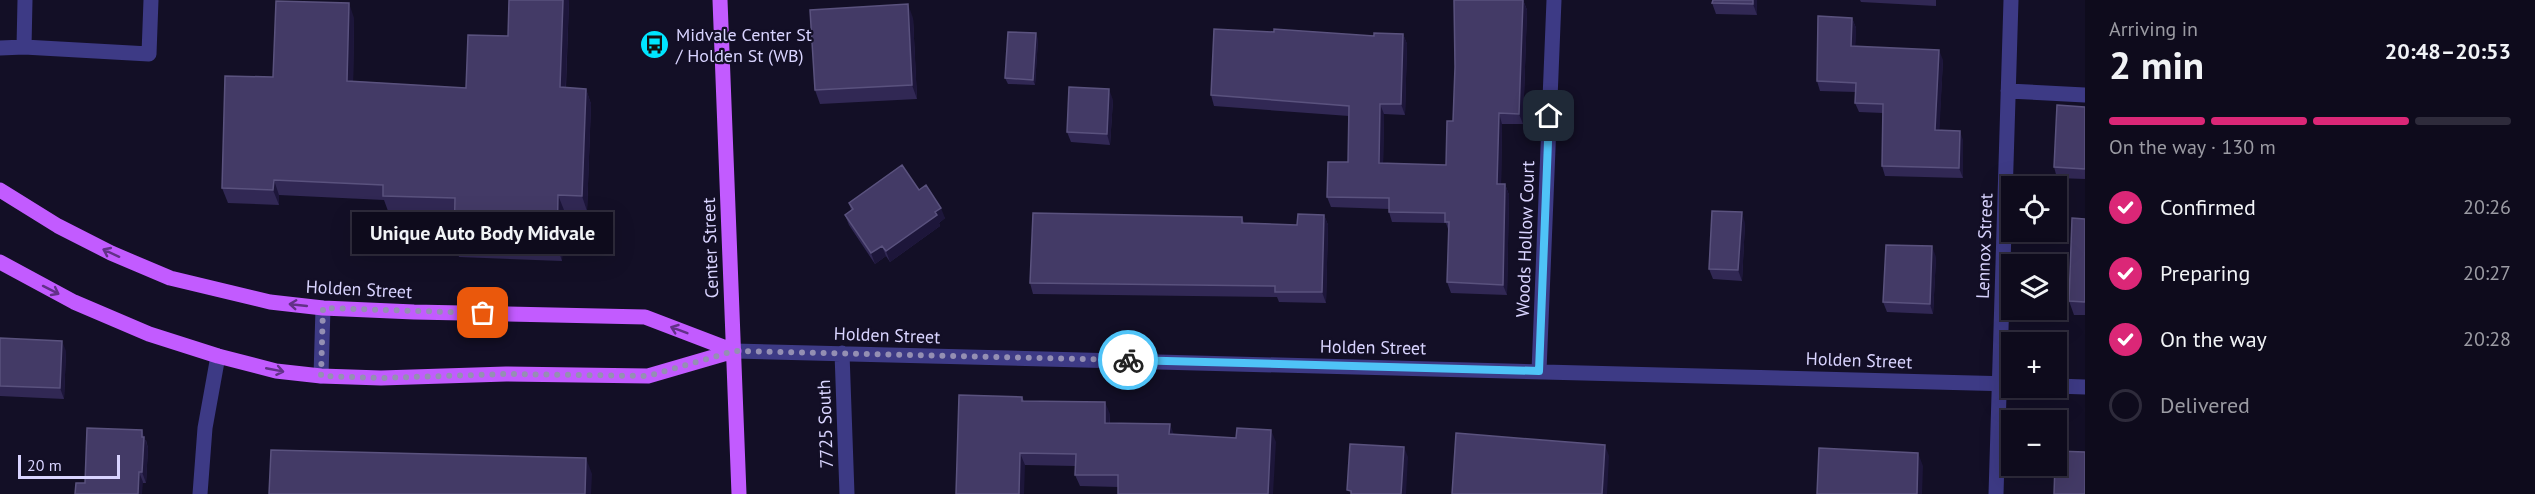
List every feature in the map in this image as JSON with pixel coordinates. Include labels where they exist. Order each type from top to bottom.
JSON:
[{"type":"main road","name":"Center Street","points":[[720,0],[739,494]]},
{"type":"main road","name":"Holden Street","points":[[0,190],[58,226],[111,253],[170,278],[270,302],[323,308],[645,317],[734,351]]},
{"type":"main road","name":"Holden Street","points":[[0,262],[21,275],[149,334],[218,356],[276,371],[321,376],[381,378],[506,374],[648,376],[734,351]]},
{"type":"street","points":[[24,47],[25,0]]},
{"type":"street","points":[[0,48],[24,47],[150,54],[151,0]]},
{"type":"street","name":"Woods Hollow Court","points":[[1539,371],[1554,0]]},
{"type":"street","name":"Lennox Street","points":[[2006,332],[2011,0]]},
{"type":"street","points":[[2008,91],[2085,95]]},
{"type":"street","points":[[321,376],[323,308]]},
{"type":"street","name":"Holden Street","points":[[734,351],[2001,384]]},
{"type":"street","name":"7725 South","points":[[842,353],[847,494]]},
{"type":"street","points":[[200,494],[206,428],[218,356]]},
{"type":"street","points":[[2067,386],[2085,387]]},
{"type":"street","name":"Lennox Street","points":[[1996,494],[2004,398]]},
{"type":"building","points":[[509,0],[563,0],[560,87],[586,89],[582,196],[558,195],[557,246],[454,242],[455,198],[383,196],[383,185],[274,180],[273,190],[222,188],[225,76],[273,77],[276,1],[349,3],[347,81],[466,88],[468,35],[508,36]]},
{"type":"building","points":[[1454,0],[1523,0],[1519,114],[1499,113],[1497,184],[1505,184],[1503,285],[1447,282],[1449,222],[1445,222],[1445,213],[1389,212],[1389,198],[1327,197],[1328,162],[1348,162],[1349,106],[1211,95],[1214,29],[1274,32],[1274,29],[1374,36],[1374,33],[1403,34],[1401,104],[1380,104],[1379,163],[1446,165],[1447,121],[1453,121]]},
{"type":"building","points":[[1713,0],[1753,0],[1753,4],[1712,3]]},
{"type":"building","points":[[908,4],[912,85],[815,90],[810,10]]},
{"type":"building","points":[[1818,16],[1852,18],[1851,46],[1939,50],[1935,130],[1960,131],[1959,168],[1882,166],[1883,104],[1855,103],[1856,83],[1817,81]]},
{"type":"building","points":[[1008,32],[1036,33],[1033,80],[1005,78]]},
{"type":"building","points":[[1069,87],[1109,89],[1107,134],[1067,132]]},
{"type":"building","points":[[2057,105],[2085,107],[2085,169],[2054,167]]},
{"type":"building","points":[[902,165],[919,190],[926,185],[941,208],[935,212],[937,215],[886,251],[882,246],[871,253],[845,215],[853,209],[849,203]]},
{"type":"building","points":[[1712,211],[1742,212],[1738,270],[1709,269]]},
{"type":"building","points":[[1033,213],[1242,217],[1242,223],[1297,225],[1298,214],[1324,215],[1322,292],[1275,292],[1275,286],[1030,283]]},
{"type":"building","points":[[2072,218],[2085,219],[2085,302],[2069,301]]},
{"type":"building","points":[[1886,245],[1932,246],[1930,304],[1883,302]]},
{"type":"building","points":[[0,338],[62,341],[60,388],[0,386]]},
{"type":"building","points":[[959,395],[1022,397],[1022,401],[1105,402],[1105,423],[1170,424],[1169,434],[1236,438],[1237,428],[1271,430],[1268,494],[1118,494],[1118,475],[1075,475],[1076,454],[1020,453],[1019,494],[956,494]]},
{"type":"building","points":[[87,428],[142,430],[142,437],[144,437],[142,472],[139,472],[138,494],[75,494],[76,483],[85,483]]},
{"type":"building","points":[[1456,433],[1605,445],[1602,494],[1452,494]]},
{"type":"building","points":[[1350,444],[1404,447],[1401,494],[1351,494],[1351,491],[1347,490]]},
{"type":"building","points":[[1819,448],[1918,453],[1917,494],[1817,494]]},
{"type":"building","points":[[271,450],[586,458],[585,494],[269,494]]},
{"type":"building","points":[[2067,451],[2085,452],[2085,494],[2054,494],[2055,476],[2067,476]]},
{"type":"way so far","points":[[483,313],[323,308],[321,376],[381,378],[506,374],[648,376],[734,351],[1128,360]]},
{"type":"place","name":"Midvale Center St / Holden St (WB)","points":[[655,44]]},
{"type":"place","name":"Unique Auto Body Midvale","points":[[483,313]]},
{"type":"route","points":[[1128,360],[1539,371],[1549,116]]}]
